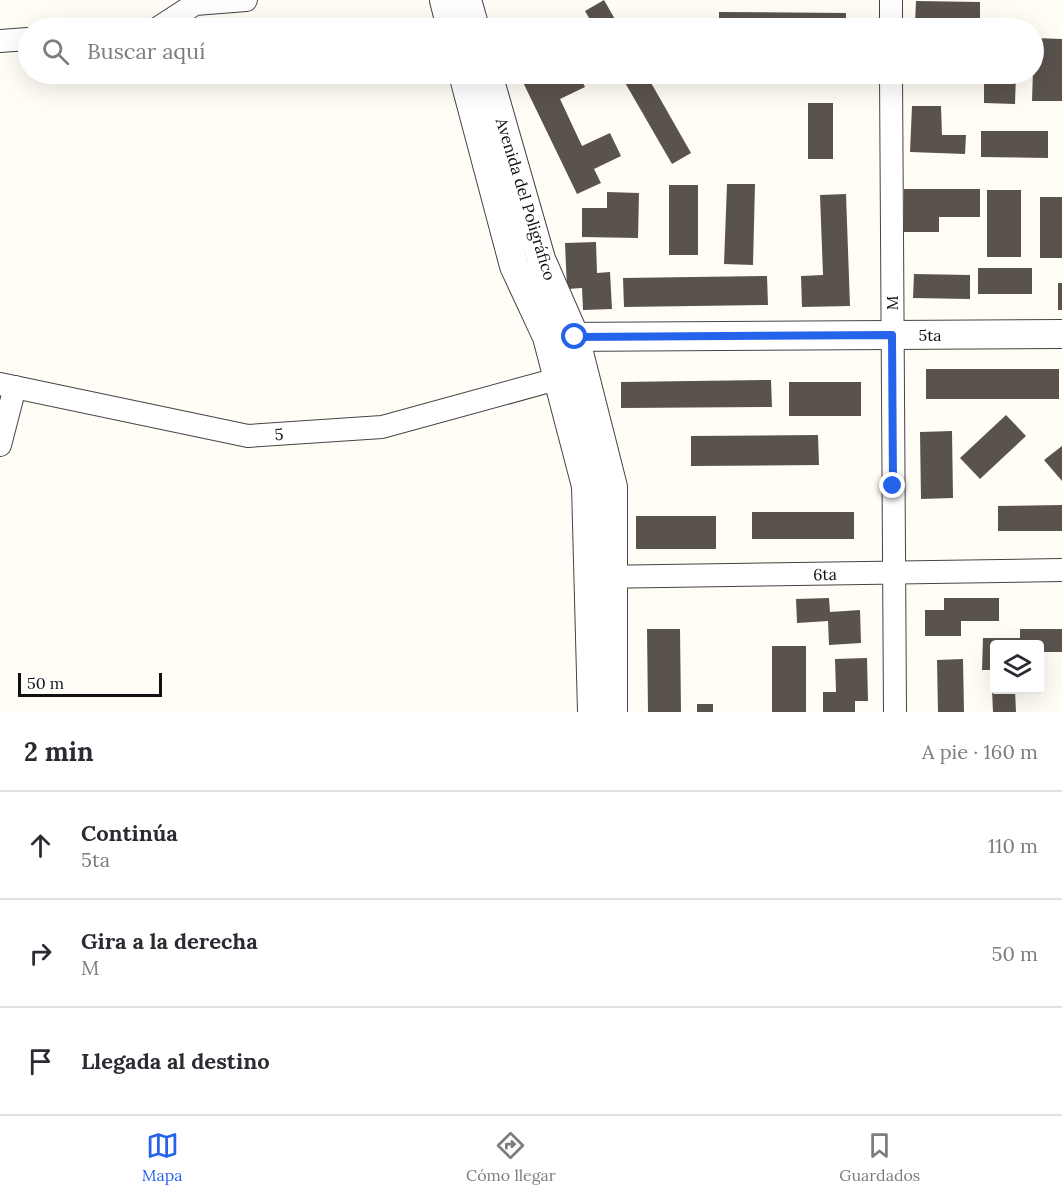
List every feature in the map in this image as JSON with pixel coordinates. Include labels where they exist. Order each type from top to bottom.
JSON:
[{"type":"street","points":[[173,18],[195,4],[246,0]]},
{"type":"street","points":[[444,0],[448,18]]},
{"type":"street","points":[[467,0],[472,18]]},
{"type":"street","points":[[891,0],[891,18]]},
{"type":"street","points":[[0,41],[18,40]]},
{"type":"street","name":"Avenida del Poligráfico","points":[[466,84],[514,266],[547,337],[586,486],[600,577],[613,712]]},
{"type":"street","name":"Avenida del Poligráfico","points":[[491,84],[541,260],[575,337],[613,487],[600,577],[592,712]]},
{"type":"street","name":"M","points":[[891,84],[895,712]]},
{"type":"street","name":"5ta","points":[[547,337],[1062,334]]},
{"type":"street","name":"5","points":[[7,386],[248,436],[382,427],[557,379]]},
{"type":"street","points":[[0,445],[7,386]]},
{"type":"street","name":"6ta","points":[[600,577],[1062,570]]},
{"type":"building","points":[[604,0],[614,18],[589,18],[585,11]]},
{"type":"building","points":[[916,1],[980,2],[980,18],[915,18]]},
{"type":"building","points":[[719,12],[846,13],[846,18],[719,18]]},
{"type":"building","points":[[1044,38],[1062,39],[1062,101],[1032,101],[1033,84],[1044,84]]},
{"type":"building","points":[[524,84],[584,84],[585,87],[560,99],[582,146],[610,133],[621,156],[594,169],[601,183],[577,194]]},
{"type":"building","points":[[626,84],[652,84],[691,153],[672,164]]},
{"type":"building","points":[[984,84],[1016,84],[1015,104],[984,103]]},
{"type":"building","points":[[808,103],[833,103],[833,159],[808,159]]},
{"type":"building","points":[[912,106],[941,106],[942,135],[966,135],[965,154],[910,152]]},
{"type":"building","points":[[981,131],[1048,131],[1048,158],[981,157]]},
{"type":"building","points":[[727,184],[755,184],[753,265],[724,264]]},
{"type":"building","points":[[669,185],[698,185],[698,255],[669,255]]},
{"type":"building","points":[[904,189],[980,189],[980,217],[939,217],[939,232],[904,232]]},
{"type":"building","points":[[987,190],[1021,190],[1021,257],[987,257]]},
{"type":"building","points":[[607,192],[639,193],[638,238],[582,237],[582,208],[607,208]]},
{"type":"building","points":[[846,194],[850,306],[802,307],[801,276],[823,275],[820,195]]},
{"type":"building","points":[[1040,197],[1062,197],[1062,258],[1040,258]]},
{"type":"building","points":[[596,242],[597,273],[610,272],[612,309],[583,310],[582,288],[567,289],[565,243]]},
{"type":"building","points":[[978,268],[1032,268],[1032,294],[978,294]]},
{"type":"building","points":[[914,274],[970,275],[970,299],[913,298]]},
{"type":"building","points":[[767,276],[768,305],[624,307],[623,278]]},
{"type":"building","points":[[1058,283],[1062,283],[1062,310],[1058,310]]},
{"type":"building","points":[[926,369],[1059,369],[1059,399],[926,399]]},
{"type":"building","points":[[771,380],[772,407],[621,408],[621,382]]},
{"type":"building","points":[[789,382],[861,382],[861,416],[789,416]]},
{"type":"building","points":[[1006,415],[1026,436],[980,479],[960,458]]},
{"type":"building","points":[[952,431],[953,498],[921,499],[920,432]]},
{"type":"building","points":[[818,435],[819,465],[691,466],[691,436]]},
{"type":"building","points":[[1062,446],[1062,481],[1044,460]]},
{"type":"building","points":[[1062,505],[1062,531],[998,531],[998,506]]},
{"type":"building","points":[[752,512],[854,512],[854,539],[752,539]]},
{"type":"building","points":[[636,516],[716,516],[716,549],[636,549]]},
{"type":"building","points":[[829,598],[830,612],[860,610],[861,643],[829,645],[828,621],[797,623],[796,599]]},
{"type":"building","points":[[944,598],[999,598],[999,621],[961,621],[961,636],[925,636],[925,610],[944,610]]},
{"type":"building","points":[[647,629],[680,629],[681,712],[648,712]]},
{"type":"building","points":[[1020,629],[1062,629],[1062,652],[1044,652],[1044,640],[990,640],[990,670],[982,670],[983,638],[1020,638]]},
{"type":"building","points":[[772,646],[806,646],[806,712],[772,712]]},
{"type":"building","points":[[867,658],[868,701],[855,701],[855,712],[823,712],[823,692],[836,692],[835,659]]},
{"type":"building","points":[[963,659],[964,712],[938,712],[937,660]]},
{"type":"building","points":[[992,694],[1015,694],[1016,712],[993,712]]},
{"type":"building","points":[[697,704],[713,704],[713,712],[697,712]]},
{"type":"route","points":[[575,337],[892,335],[893,486]]}]
